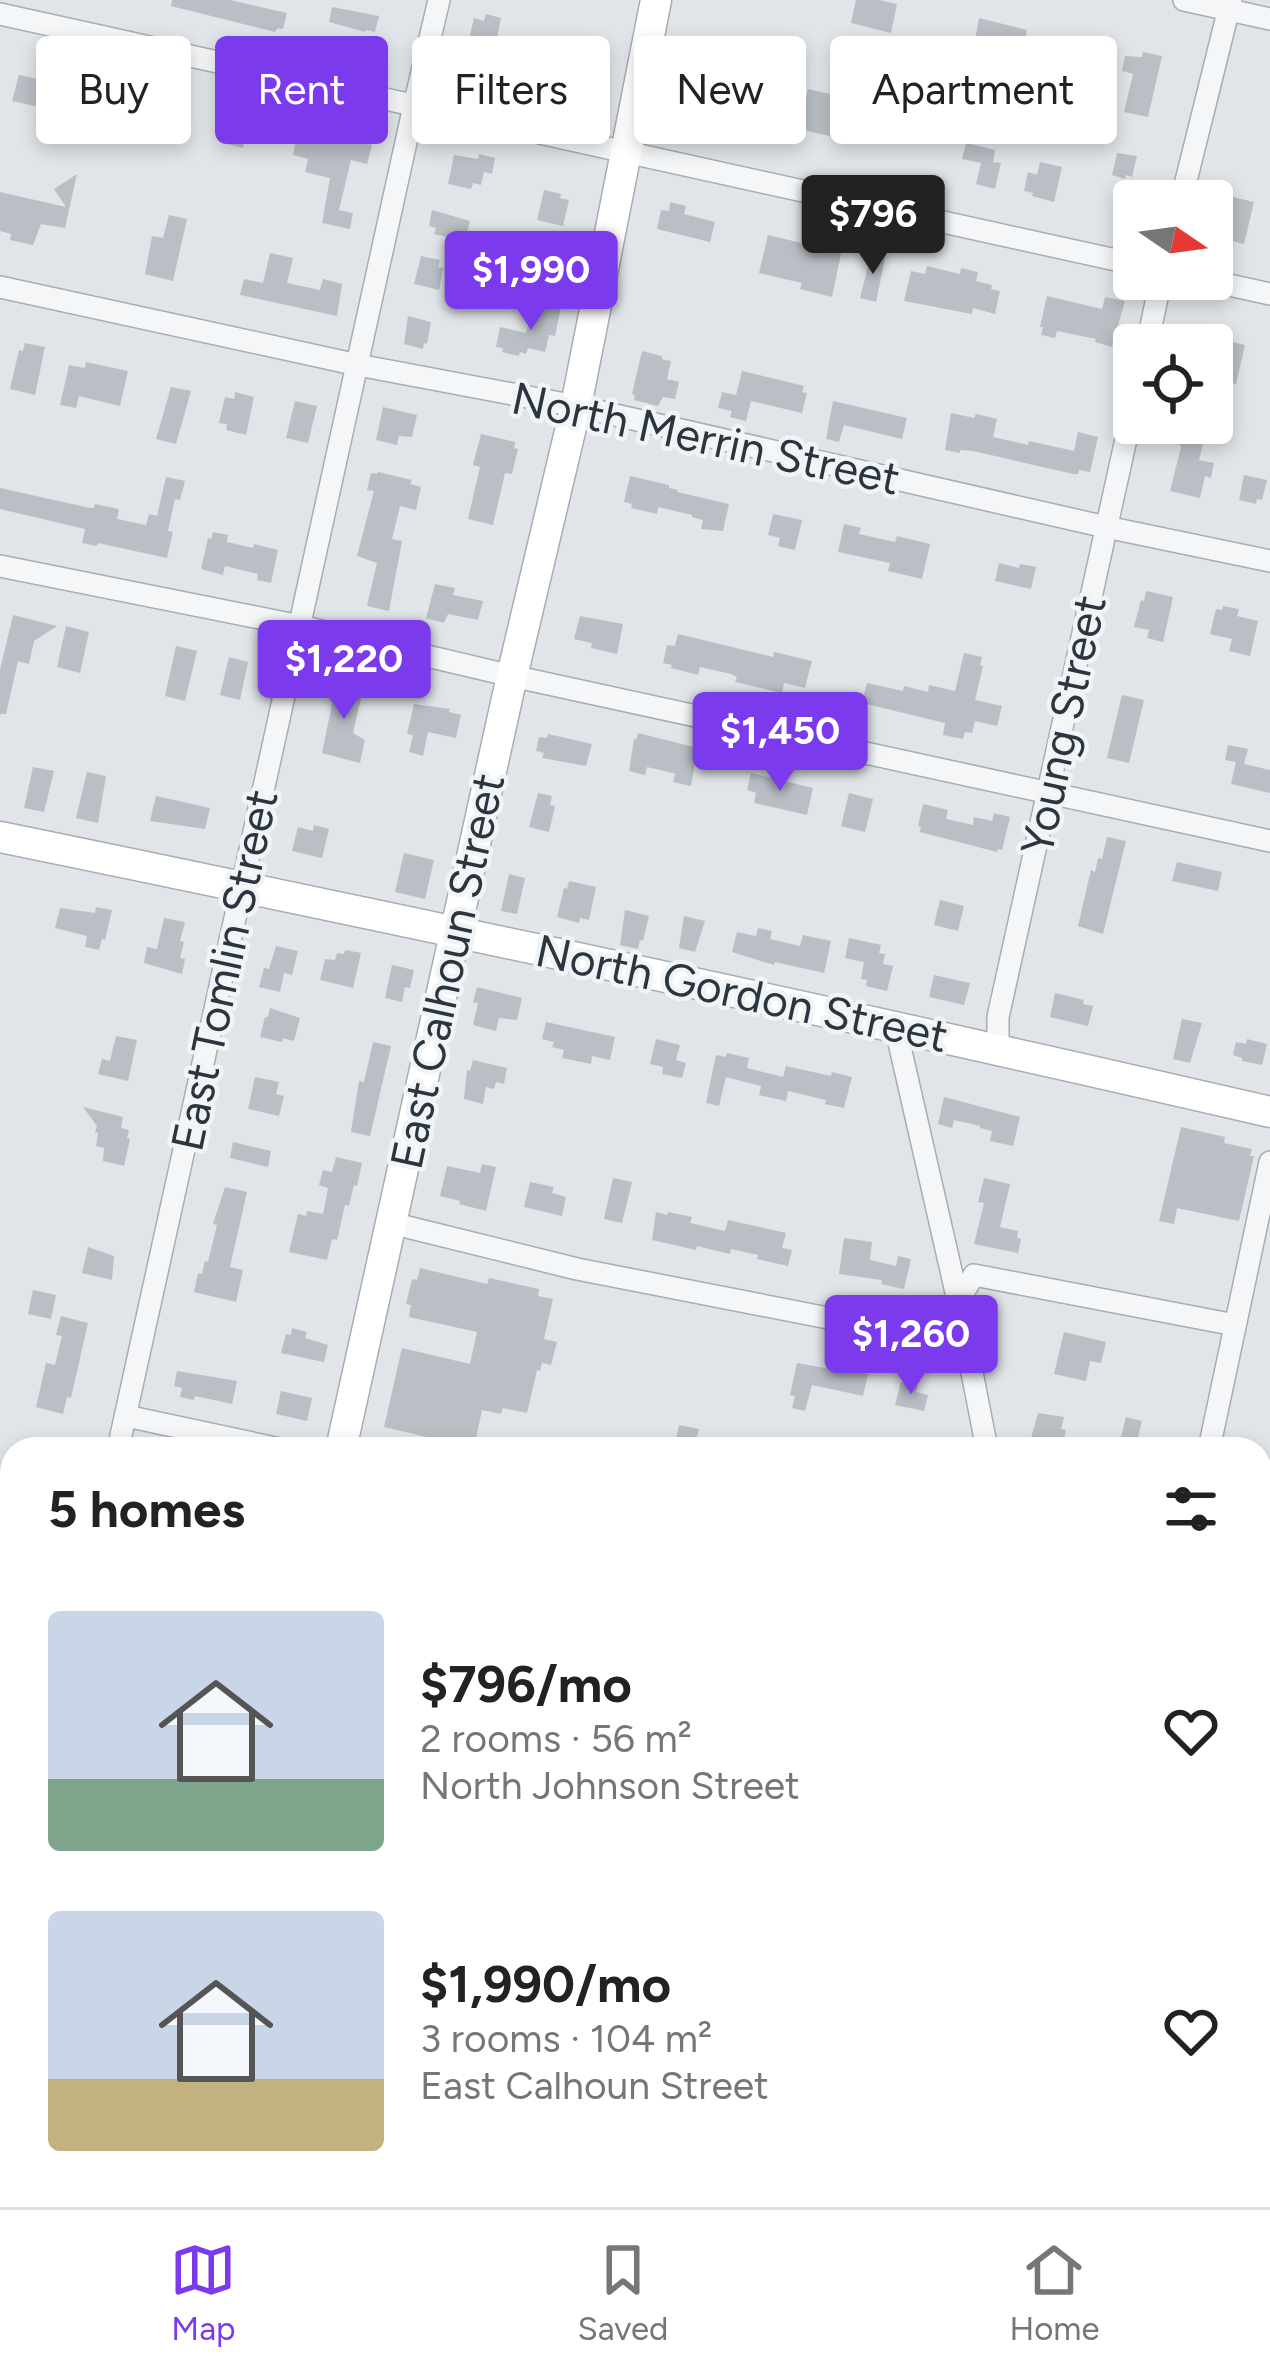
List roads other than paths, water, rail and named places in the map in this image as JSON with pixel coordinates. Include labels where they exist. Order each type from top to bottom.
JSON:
[{"type":"street","name":"East Tomlin Street","points":[[431,36],[439,0]]},
{"type":"street","name":"East Calhoun Street","points":[[344,1437],[575,406],[656,0]]},
{"type":"street","points":[[1184,0],[1230,5],[1270,20]]},
{"type":"street","points":[[1186,180],[1230,5]]},
{"type":"street","points":[[0,14],[412,106]]},
{"type":"street","name":"East Tomlin Street","points":[[121,1437],[412,115]]},
{"type":"street","points":[[593,144],[1113,259]]},
{"type":"street","name":"North Merrin Street","points":[[0,286],[358,365],[575,406],[1270,560]]},
{"type":"street","points":[[1233,286],[1270,294]]},
{"type":"street","name":"Young Street","points":[[998,1049],[998,1017],[1125,444]]},
{"type":"street","points":[[0,566],[301,626],[1270,841]]},
{"type":"street","name":"North Gordon Street","points":[[0,838],[896,1025],[1270,1112]]},
{"type":"street","points":[[896,1025],[985,1437]]},
{"type":"street","points":[[1212,1437],[1270,1162]]},
{"type":"street","points":[[391,1223],[577,1269],[966,1345]]},
{"type":"street","points":[[958,1301],[974,1275],[1235,1325]]},
{"type":"street","points":[[126,1416],[224,1437]]}]
